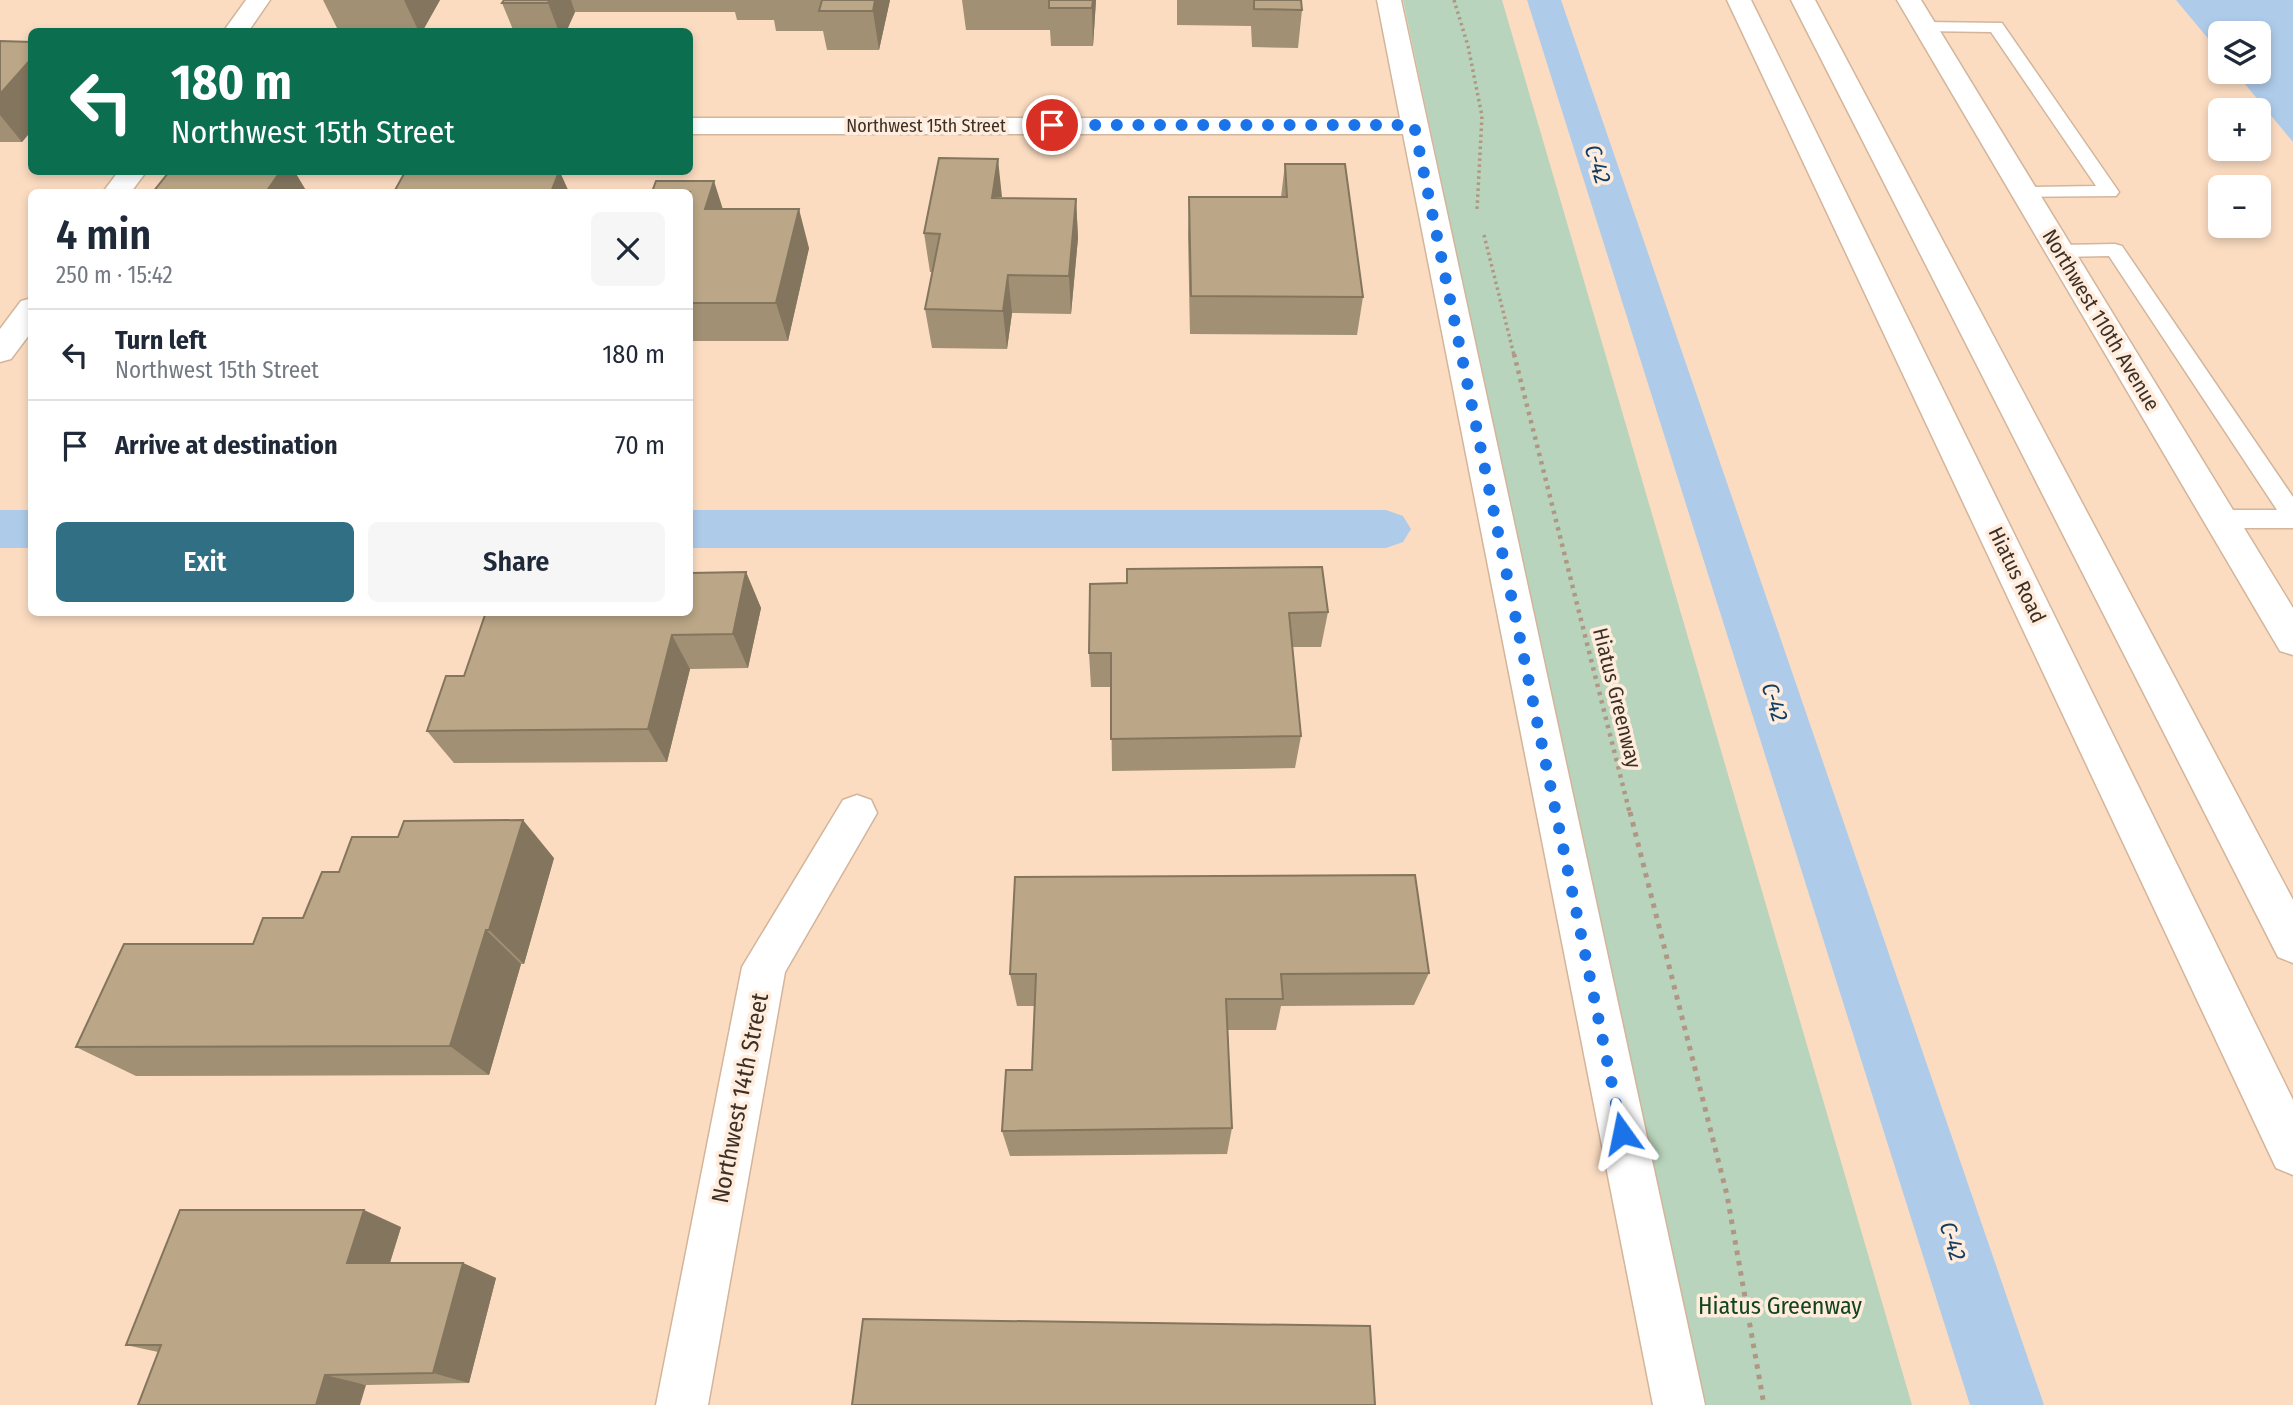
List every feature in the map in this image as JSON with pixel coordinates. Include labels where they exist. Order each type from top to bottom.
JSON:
[{"type":"street","points":[[238,28],[258,0]]},
{"type":"street","points":[[1389,0],[1679,1405]]},
{"type":"street","name":"Hiatus Road","points":[[1739,0],[2293,1151]]},
{"type":"street","points":[[1803,0],[2293,943]]},
{"type":"street","name":"Northwest 110th Avenue","points":[[1909,0],[2293,640]]},
{"type":"street","name":"Northwest 15th Street","points":[[693,125],[1414,125]]},
{"type":"street","points":[[0,351],[28,313]]},
{"type":"street","name":"Northwest 14th Street","points":[[682,1405],[764,967],[857,813]]},
{"type":"lane","points":[[1925,27],[1996,27],[2109,192],[2025,193]]},
{"type":"lane","points":[[2060,251],[2115,250],[2293,518]]},
{"type":"lane","points":[[2220,519],[2293,518]]},
{"type":"path","points":[[1454,0],[1468,46],[1482,116],[1477,211]]},
{"type":"path","name":"Hiatus Greenway","points":[[1481,225],[1727,1195],[1764,1405]]},
{"type":"green space","name":"Hiatus Greenway","points":[[1403,0],[1502,0],[1912,1405],[1700,1405]]},
{"type":"water","points":[[2176,0],[2293,0],[2293,142],[2271,115],[2271,98],[2257,98],[2245,84],[2271,84],[2271,21],[2208,21],[2208,38]]},
{"type":"building","points":[[504,0],[549,0],[548,3],[502,3]]},
{"type":"building","points":[[822,0],[875,0],[873,11],[819,11]]},
{"type":"building","points":[[1049,0],[1093,0],[1092,8],[1049,8]]},
{"type":"building","points":[[1254,0],[1301,0],[1302,10],[1254,9]]},
{"type":"building","points":[[0,41],[28,42],[28,62],[0,94]]},
{"type":"building","points":[[939,158],[998,159],[992,198],[1076,199],[1069,276],[1008,275],[1003,311],[925,309],[940,234],[924,233]]},
{"type":"building","points":[[1285,164],[1345,164],[1363,297],[1191,296],[1189,197],[1287,197]]},
{"type":"building","points":[[167,175],[278,175],[268,189],[155,189]]},
{"type":"building","points":[[403,175],[558,175],[552,189],[396,189]]},
{"type":"building","points":[[656,181],[714,181],[705,209],[799,209],[776,303],[693,303],[693,189],[653,189]]},
{"type":"building","points":[[1322,567],[1328,612],[1289,613],[1301,736],[1111,739],[1111,653],[1089,653],[1090,584],[1127,583],[1127,569]]},
{"type":"building","points":[[746,572],[733,634],[672,635],[648,729],[427,731],[446,676],[464,676],[485,616],[693,616],[693,573]]},
{"type":"building","points":[[523,820],[450,1046],[76,1047],[124,944],[253,944],[263,918],[303,918],[322,872],[339,872],[352,837],[398,837],[404,821]]},
{"type":"building","points":[[1415,875],[1429,973],[1281,974],[1283,999],[1226,999],[1232,1128],[1002,1131],[1006,1070],[1032,1070],[1036,974],[1010,974],[1015,877]]},
{"type":"building","points":[[180,1210],[364,1210],[347,1263],[463,1263],[433,1373],[325,1375],[316,1405],[138,1405],[161,1345],[126,1345]]},
{"type":"building","points":[[863,1319],[1370,1326],[1375,1405],[852,1405]]},
{"type":"waterway","name":"C-42","points":[[1544,0],[2007,1405]]},
{"type":"waterway","points":[[0,529],[28,529]]},
{"type":"waterway","points":[[693,529],[1386,529]]},
{"type":"route","points":[[1052,125],[1414,125],[1622,1133]]}]
